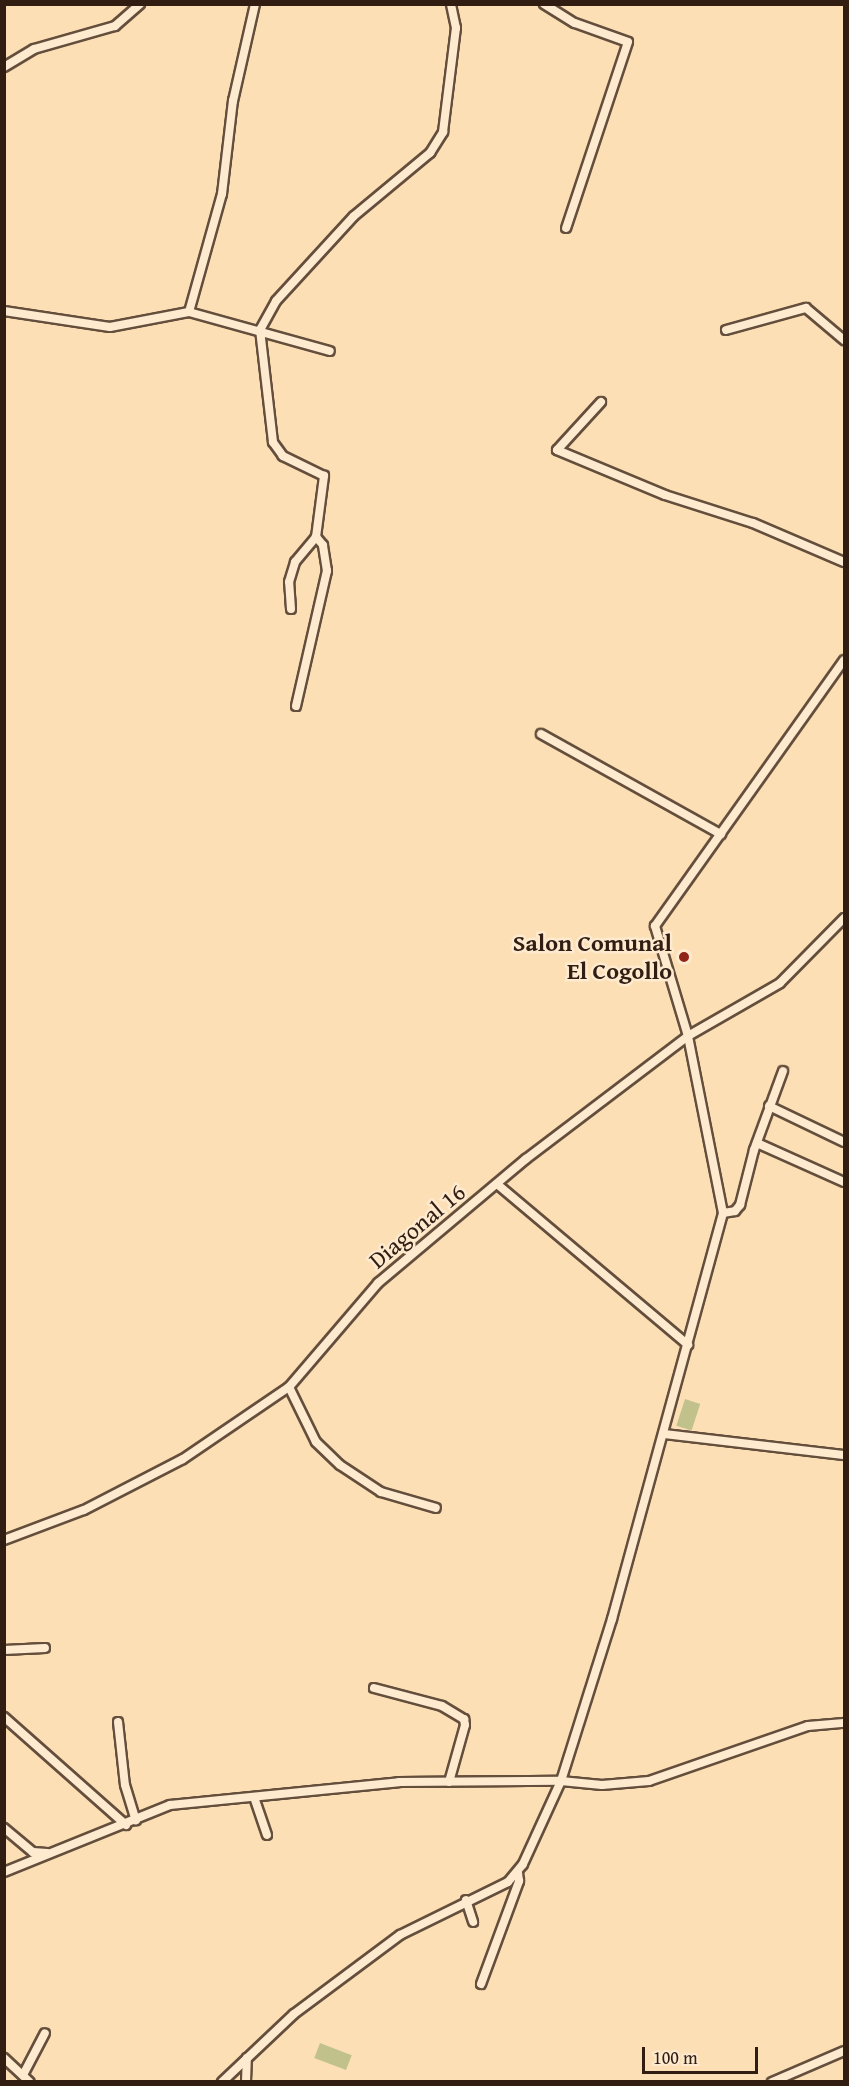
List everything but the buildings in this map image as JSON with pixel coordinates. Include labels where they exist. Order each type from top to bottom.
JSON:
[{"type":"street","points":[[4,67],[34,49],[115,26],[140,4]]},
{"type":"street","points":[[189,312],[222,194],[233,101],[255,4]]},
{"type":"street","points":[[291,609],[289,582],[295,562],[316,537],[324,476],[283,456],[273,442],[260,330],[276,301],[348,223],[411,172],[438,139],[448,113],[456,28],[451,4]]},
{"type":"street","points":[[544,4],[575,23],[628,42],[566,228]]},
{"type":"street","points":[[726,330],[806,308],[844,340]]},
{"type":"street","points":[[4,311],[110,327],[189,312],[330,351]]},
{"type":"street","points":[[601,402],[557,450],[665,495],[753,523],[844,562]]},
{"type":"street","points":[[296,706],[327,571],[323,545],[316,537]]},
{"type":"street","points":[[222,2082],[294,2013],[400,1935],[466,1900],[500,1886],[518,1873],[561,1781],[664,1434],[723,1213],[688,1036],[655,926],[844,660]]},
{"type":"street","points":[[541,734],[721,834]]},
{"type":"street","name":"Diagonal 16","points":[[4,1540],[84,1510],[183,1458],[288,1387],[378,1283],[497,1185],[688,1036],[780,983],[843,922]]},
{"type":"street","points":[[723,1213],[735,1211],[740,1205],[757,1143],[783,1071]]},
{"type":"street","points":[[769,1106],[844,1142]]},
{"type":"street","points":[[757,1143],[844,1182]]},
{"type":"street","points":[[497,1185],[688,1345]]},
{"type":"street","points":[[288,1387],[316,1442],[340,1465],[381,1492],[436,1508]]},
{"type":"street","points":[[664,1434],[844,1455]]},
{"type":"street","points":[[4,1650],[45,1648]]},
{"type":"street","points":[[374,1688],[442,1706],[464,1719],[465,1725],[449,1782]]},
{"type":"street","points":[[4,1718],[126,1825]]},
{"type":"street","points":[[118,1722],[125,1785],[136,1821]]},
{"type":"street","points":[[4,1872],[47,1853],[136,1821],[170,1805],[399,1782],[561,1781],[602,1785],[649,1781],[727,1757],[808,1726],[844,1723]]},
{"type":"street","points":[[254,1797],[267,1835]]},
{"type":"street","points":[[4,1828],[33,1852],[47,1853]]},
{"type":"street","points":[[481,1984],[519,1881],[518,1873]]},
{"type":"street","points":[[466,1900],[473,1922]]},
{"type":"street","points":[[4,2058],[25,2079],[45,2032]]},
{"type":"street","points":[[772,2082],[844,2051]]},
{"type":"street","points":[[246,2082],[247,2058]]},
{"type":"green space","points":[[685,1399],[700,1404],[692,1431],[676,1426]]},
{"type":"green space","points":[[320,2043],[352,2055],[346,2070],[314,2058]]},
{"type":"place","name":"Salon Comunal El Cogollo","points":[[684,957]]}]
